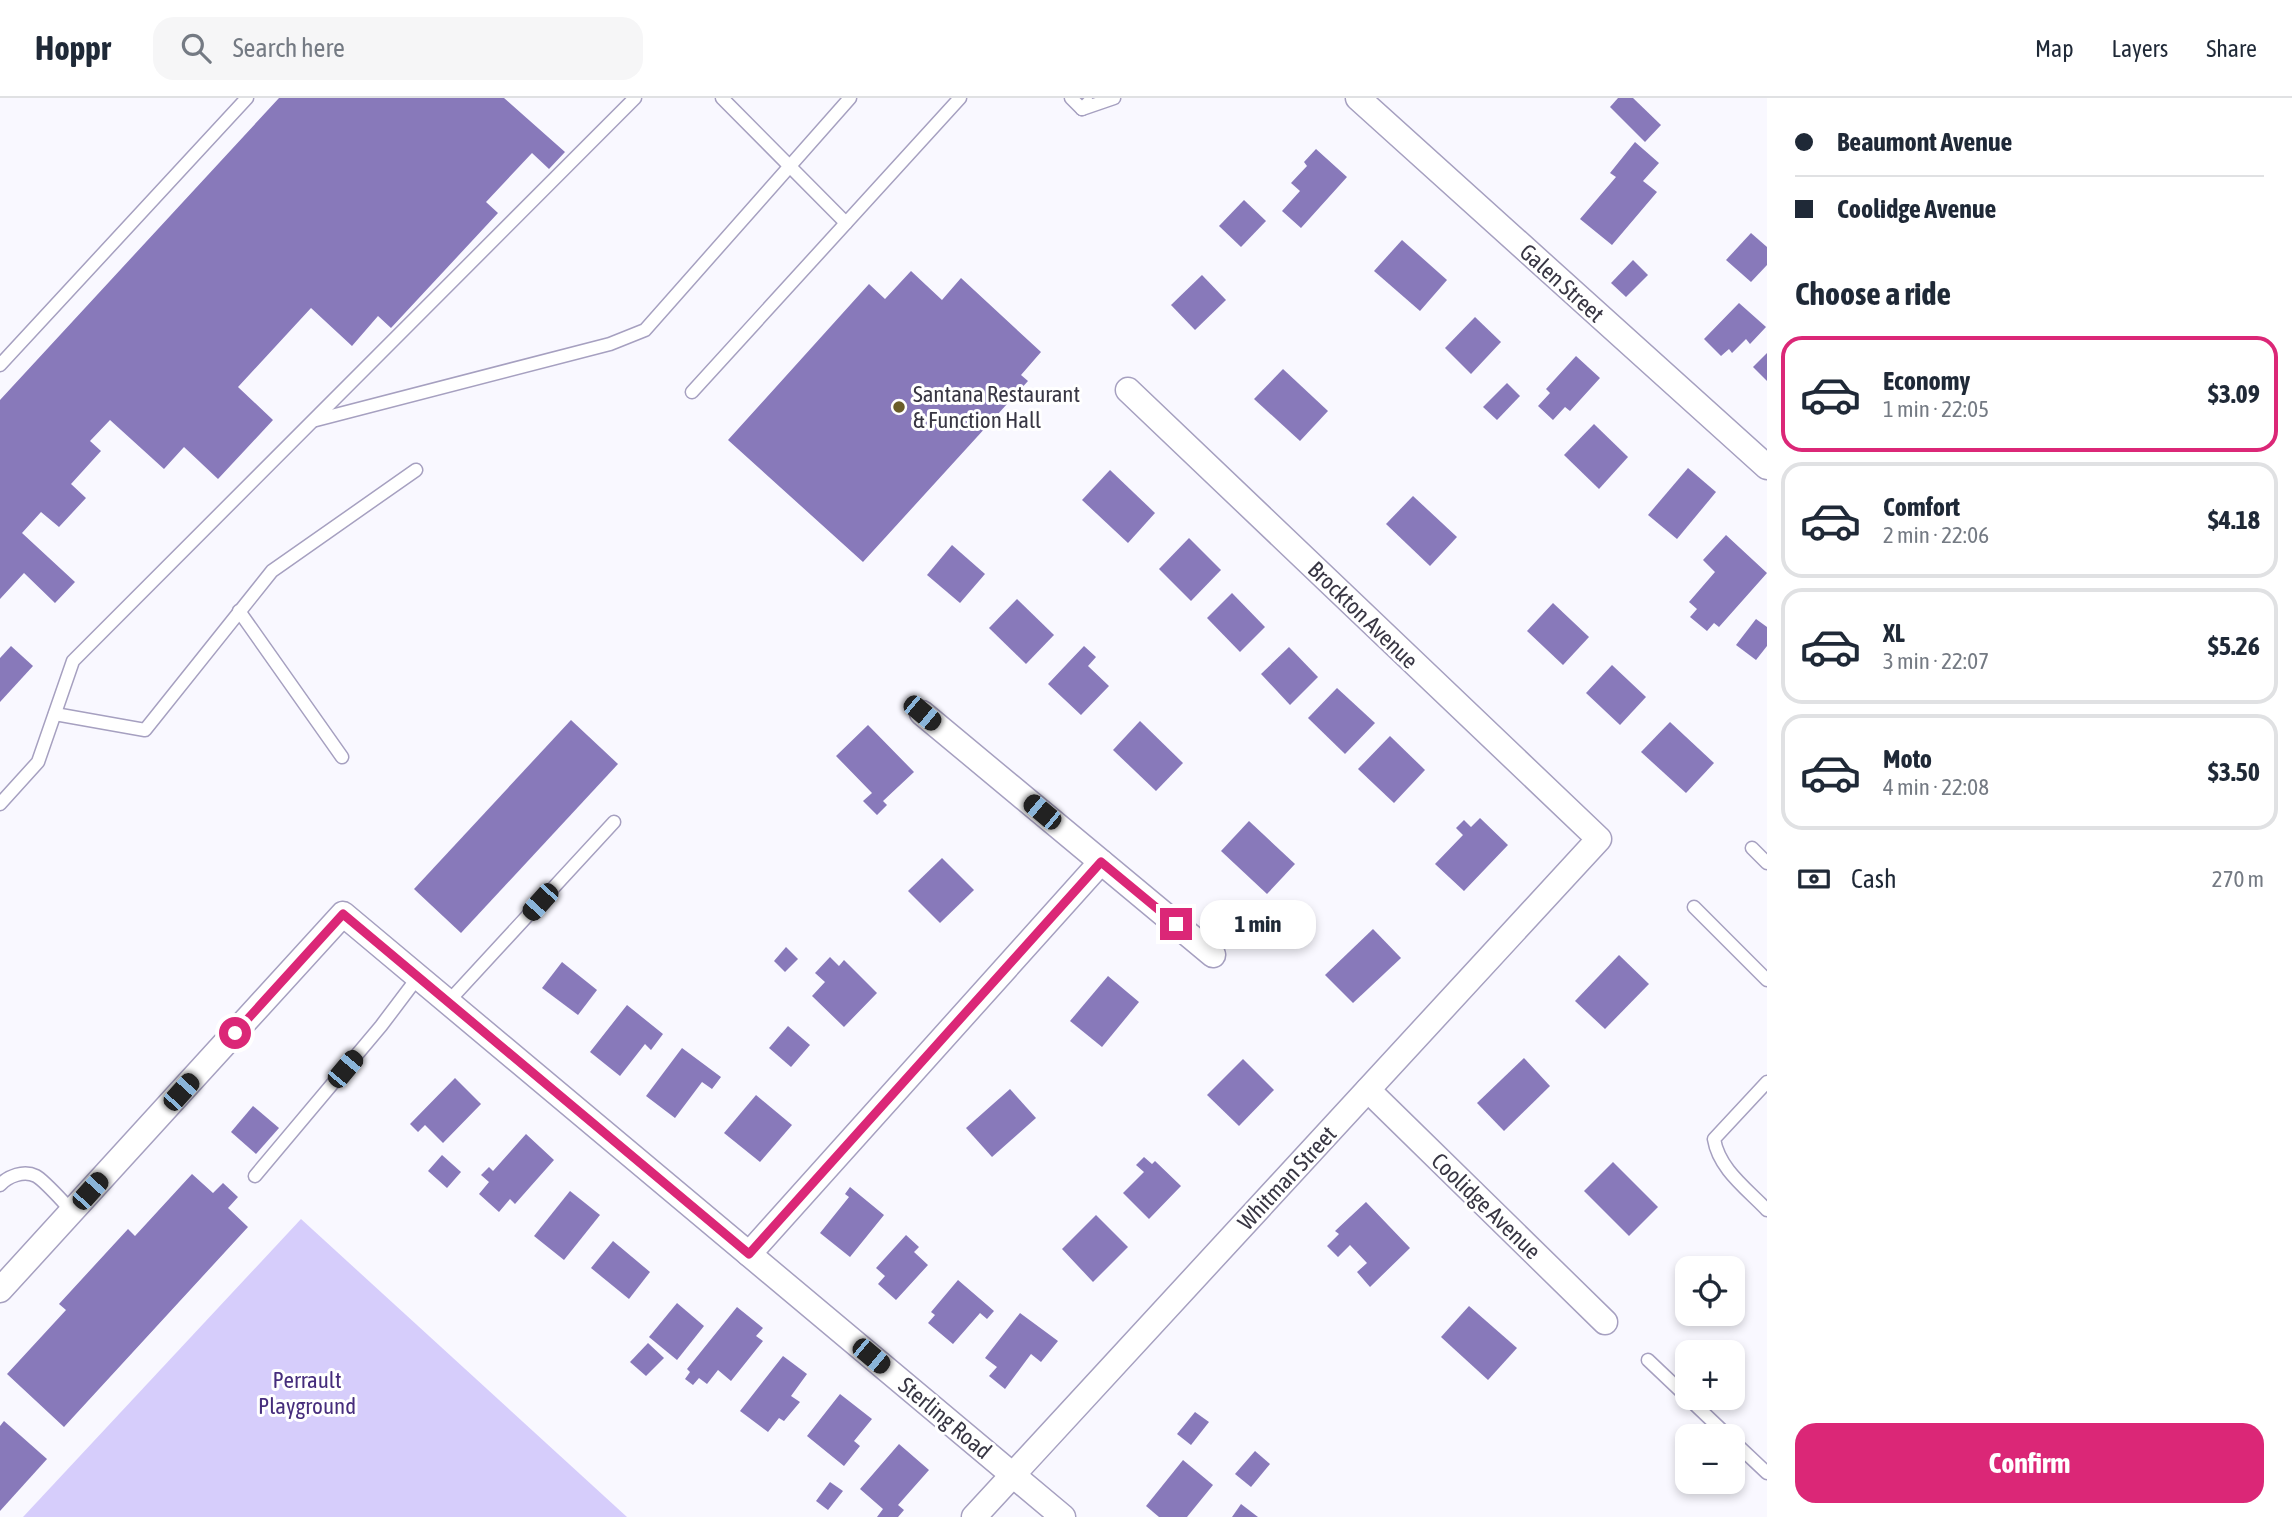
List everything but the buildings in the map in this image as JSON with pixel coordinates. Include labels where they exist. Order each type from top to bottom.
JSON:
[{"type":"street","name":"Galen Street","points":[[1358,98],[1767,467]]},
{"type":"street","name":"Brockton Avenue","points":[[1128,390],[1599,839]]},
{"type":"street","points":[[922,713],[1213,955]]},
{"type":"street","name":"Whitman Street","points":[[974,1517],[1599,839]]},
{"type":"street","points":[[749,1254],[1101,862]]},
{"type":"street","name":"Sterling Road","points":[[72,1211],[343,914],[1063,1517]]},
{"type":"street","name":"Coolidge Avenue","points":[[1368,1090],[1605,1322]]},
{"type":"street","points":[[0,1290],[72,1211]]},
{"type":"lane","points":[[0,365],[247,98]]},
{"type":"lane","points":[[0,804],[38,762],[73,661],[635,98]]},
{"type":"lane","points":[[722,98],[846,223]]},
{"type":"lane","points":[[316,420],[610,344],[645,330],[850,98]]},
{"type":"lane","points":[[692,392],[960,98]]},
{"type":"lane","points":[[1071,98],[1082,109]]},
{"type":"lane","points":[[1082,109],[1092,98]]},
{"type":"lane","points":[[1082,109],[1114,98]]},
{"type":"lane","points":[[55,714],[145,730],[272,571],[416,470]]},
{"type":"lane","points":[[239,611],[342,757]]},
{"type":"lane","points":[[448,1002],[614,822]]},
{"type":"lane","points":[[1752,848],[1767,863]]},
{"type":"lane","points":[[1694,907],[1767,980]]},
{"type":"lane","points":[[255,1176],[381,1027],[418,977]]},
{"type":"lane","points":[[1767,1082],[1714,1139],[1716,1152],[1725,1167],[1767,1210]]},
{"type":"lane","points":[[0,1185],[19,1173],[36,1176],[72,1211]]},
{"type":"lane","points":[[1648,1360],[1675,1386]]},
{"type":"lane","points":[[1701,1410],[1716,1424]]},
{"type":"lane","points":[[1745,1452],[1767,1473]]},
{"type":"green space","name":"Perrault Playground","points":[[301,1219],[627,1517],[23,1517]]},
{"type":"place","name":"Santana Restaurant & Function Hall","points":[[899,407]]},
{"type":"route","points":[[235,1033],[343,914],[749,1254],[1101,862],[1176,924]]}]
